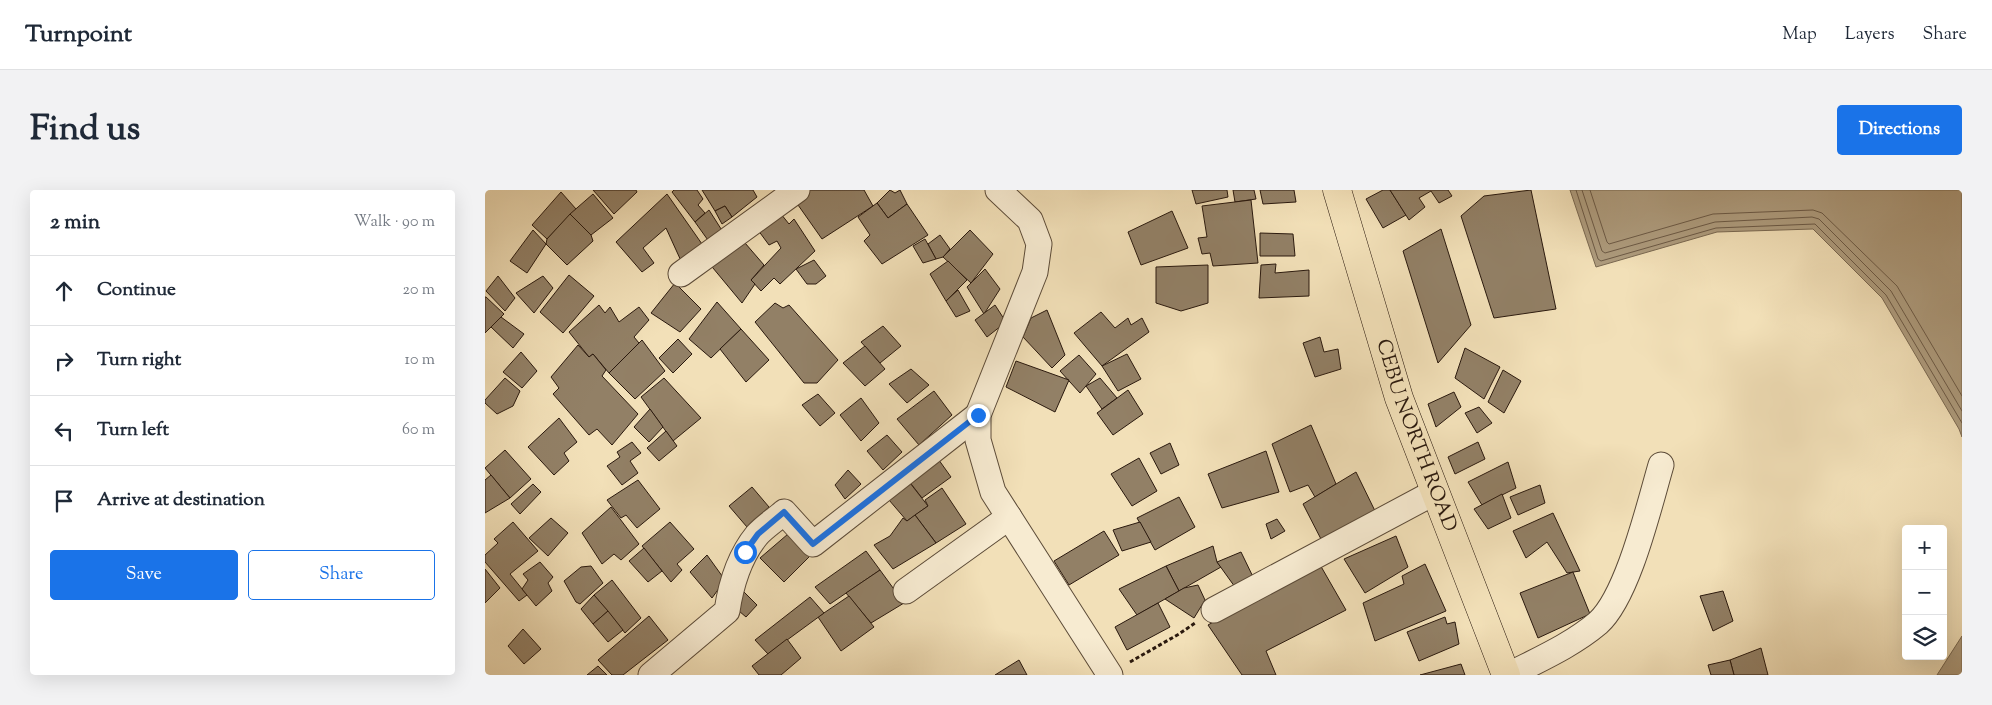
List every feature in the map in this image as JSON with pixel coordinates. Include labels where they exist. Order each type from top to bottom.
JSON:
[{"type":"main road","name":"CEBU NORTH ROAD","points":[[1337,190],[1399,398],[1508,675]]},
{"type":"street","points":[[681,274],[797,190]]},
{"type":"street","points":[[998,190],[1030,220],[1039,244],[1035,272],[978,415],[978,440],[993,492],[1108,674]]},
{"type":"street","points":[[651,675],[727,611],[731,586],[745,552],[758,534],[784,512],[813,544],[978,415]]},
{"type":"street","points":[[1508,675],[1567,645],[1599,622],[1614,603],[1621,590],[1642,530],[1661,465]]},
{"type":"street","points":[[1214,610],[1435,492]]},
{"type":"street","points":[[906,591],[1009,517]]},
{"type":"path","points":[[1108,674],[1179,634],[1214,610]]},
{"type":"water","points":[[1570,190],[1962,190],[1962,437],[1882,298],[1813,229],[1717,232],[1596,267]]},
{"type":"water","points":[[1962,636],[1962,675],[1937,675]]},
{"type":"building","points":[[593,190],[636,190],[637,192],[614,214]]},
{"type":"building","points":[[674,190],[697,190],[703,199],[698,205],[705,213],[695,222],[672,192]]},
{"type":"building","points":[[702,190],[753,190],[757,197],[732,217],[725,206],[715,211]]},
{"type":"building","points":[[798,190],[864,190],[873,206],[822,239],[791,195]]},
{"type":"building","points":[[890,190],[895,193],[900,190],[907,204],[888,218],[877,203]]},
{"type":"building","points":[[1192,190],[1227,190],[1228,197],[1196,204]]},
{"type":"building","points":[[1233,190],[1254,190],[1256,199],[1235,202]]},
{"type":"building","points":[[1260,190],[1294,190],[1296,202],[1263,204]]},
{"type":"building","points":[[1383,190],[1390,190],[1406,215],[1383,228],[1366,199]]},
{"type":"building","points":[[1390,190],[1448,190],[1452,196],[1439,203],[1431,191],[1419,198],[1425,207],[1409,220]]},
{"type":"building","points":[[1531,190],[1556,309],[1494,318],[1461,216],[1484,196]]},
{"type":"building","points":[[561,192],[576,209],[547,239],[532,225]]},
{"type":"building","points":[[593,194],[613,218],[591,235],[570,214]]},
{"type":"building","points":[[667,194],[702,244],[682,263],[666,228],[643,248],[654,263],[642,272],[616,242]]},
{"type":"building","points":[[1251,200],[1258,263],[1213,266],[1210,253],[1202,254],[1198,238],[1207,237],[1202,206]]},
{"type":"building","points":[[877,203],[888,218],[907,204],[928,235],[882,264],[864,241],[870,235],[858,217]]},
{"type":"building","points":[[725,206],[732,217],[722,224],[715,211]]},
{"type":"building","points":[[777,209],[789,224],[794,219],[815,251],[780,284],[774,278],[761,291],[751,280],[781,248],[777,241],[769,245],[755,226]]},
{"type":"building","points":[[709,210],[723,232],[710,243],[695,222]]},
{"type":"building","points":[[1172,211],[1188,248],[1141,265],[1128,232]]},
{"type":"building","points":[[570,214],[591,235],[593,241],[567,265],[546,244],[547,239]]},
{"type":"building","points":[[1441,229],[1471,325],[1438,363],[1403,251]]},
{"type":"building","points":[[533,230],[546,244],[527,273],[510,261]]},
{"type":"building","points":[[970,230],[993,254],[971,283],[943,257]]},
{"type":"building","points":[[1260,233],[1293,234],[1295,256],[1260,256]]},
{"type":"building","points":[[940,235],[950,249],[943,257],[936,259],[928,244]]},
{"type":"building","points":[[739,236],[764,265],[751,280],[755,284],[742,303],[708,262]]},
{"type":"building","points":[[925,239],[936,259],[923,263],[913,246]]},
{"type":"building","points":[[814,260],[826,276],[816,284],[807,284],[796,269]]},
{"type":"building","points":[[948,261],[967,280],[946,301],[930,274]]},
{"type":"building","points":[[1276,264],[1275,273],[1309,270],[1309,296],[1259,298],[1261,265]]},
{"type":"building","points":[[1208,265],[1208,303],[1181,311],[1156,303],[1156,267]]},
{"type":"building","points":[[985,269],[1000,289],[984,314],[967,287]]},
{"type":"building","points":[[569,275],[594,296],[563,333],[540,312]]},
{"type":"building","points":[[498,276],[515,298],[505,311],[486,291]]},
{"type":"building","points":[[543,276],[553,288],[534,313],[516,293]]},
{"type":"building","points":[[675,283],[701,309],[680,332],[651,313]]},
{"type":"building","points":[[958,290],[970,311],[956,317],[946,301]]},
{"type":"building","points":[[485,297],[504,314],[485,333]]},
{"type":"building","points":[[717,302],[741,329],[711,358],[689,339]]},
{"type":"building","points":[[775,303],[783,308],[789,305],[838,360],[817,383],[804,383],[755,322]]},
{"type":"building","points":[[599,305],[605,313],[610,307],[619,322],[639,307],[649,320],[634,337],[639,343],[609,373],[593,354],[589,357],[569,332]]},
{"type":"building","points":[[995,305],[1006,322],[987,337],[975,320]]},
{"type":"building","points":[[1047,310],[1065,355],[1052,368],[1023,337],[1031,318]]},
{"type":"building","points":[[1101,312],[1115,328],[1128,318],[1131,325],[1142,318],[1149,332],[1102,366],[1074,333]]},
{"type":"building","points":[[501,317],[524,334],[513,348],[491,327]]},
{"type":"building","points":[[883,326],[901,346],[880,363],[861,342]]},
{"type":"building","points":[[741,329],[769,360],[746,382],[720,349]]},
{"type":"building","points":[[1320,337],[1324,352],[1338,349],[1341,369],[1315,377],[1303,343]]},
{"type":"building","points":[[678,339],[692,354],[673,373],[659,358]]},
{"type":"building","points":[[642,340],[665,371],[635,399],[609,373]]},
{"type":"building","points":[[578,345],[589,357],[593,354],[606,370],[602,376],[638,414],[612,445],[597,429],[589,435],[553,394],[559,388],[551,377]]},
{"type":"building","points":[[865,346],[885,369],[865,386],[843,363]]},
{"type":"building","points":[[1465,348],[1500,367],[1484,399],[1455,378]]},
{"type":"building","points":[[521,352],[537,371],[522,388],[503,372]]},
{"type":"building","points":[[1127,354],[1141,379],[1118,391],[1102,366]]},
{"type":"building","points":[[1079,355],[1096,374],[1080,393],[1060,371]]},
{"type":"building","points":[[1016,361],[1069,380],[1055,412],[1006,387]]},
{"type":"building","points":[[911,369],[929,385],[907,403],[889,384]]},
{"type":"building","points":[[1503,370],[1521,381],[1504,413],[1488,402]]},
{"type":"building","points":[[505,378],[520,391],[513,406],[497,414],[485,403],[485,400]]},
{"type":"building","points":[[664,378],[701,418],[673,441],[641,397]]},
{"type":"building","points":[[1100,378],[1117,398],[1102,409],[1086,386]]},
{"type":"building","points":[[1128,390],[1143,414],[1113,435],[1097,413]]},
{"type":"building","points":[[934,391],[952,415],[919,445],[897,419]]},
{"type":"building","points":[[1454,392],[1461,407],[1436,427],[1428,404]]},
{"type":"building","points":[[818,394],[835,413],[820,426],[802,405]]},
{"type":"building","points":[[861,398],[879,423],[861,441],[840,415]]},
{"type":"building","points":[[1479,407],[1492,423],[1477,433],[1465,413]]},
{"type":"building","points":[[650,409],[663,427],[649,442],[634,427]]},
{"type":"building","points":[[559,418],[577,442],[564,453],[569,461],[554,475],[528,447]]},
{"type":"building","points":[[1311,425],[1336,484],[1315,497],[1308,485],[1290,492],[1272,444]]},
{"type":"building","points":[[666,431],[677,446],[659,461],[647,448]]},
{"type":"building","points":[[887,435],[902,452],[883,470],[867,451]]},
{"type":"building","points":[[632,442],[641,453],[630,461],[638,473],[622,485],[607,466],[620,457],[617,452]]},
{"type":"building","points":[[1478,442],[1485,459],[1455,474],[1448,457]]},
{"type":"building","points":[[1170,443],[1179,465],[1161,474],[1150,453]]},
{"type":"building","points":[[505,450],[531,479],[510,498],[485,468]]},
{"type":"building","points":[[1266,451],[1279,492],[1222,508],[1208,474]]},
{"type":"building","points":[[936,456],[951,477],[922,498],[905,476]]},
{"type":"building","points":[[1139,458],[1157,491],[1132,506],[1111,474]]},
{"type":"building","points":[[1508,462],[1516,488],[1482,505],[1468,482]]},
{"type":"building","points":[[848,470],[861,484],[845,499],[835,485]]},
{"type":"building","points":[[1356,472],[1377,515],[1323,543],[1303,504]]},
{"type":"building","points":[[491,475],[510,498],[485,513],[485,480]]},
{"type":"building","points":[[638,480],[660,509],[637,528],[626,515],[621,518],[607,500]]},
{"type":"building","points":[[910,483],[928,506],[907,521],[889,500]]},
{"type":"building","points":[[533,484],[541,492],[520,514],[511,504]]},
{"type":"building","points":[[1540,485],[1545,503],[1518,515],[1510,497]]},
{"type":"building","points":[[752,487],[769,507],[747,527],[729,506]]},
{"type":"building","points":[[942,488],[966,524],[936,543],[915,515],[928,506],[925,500]]},
{"type":"building","points":[[1502,494],[1511,518],[1488,529],[1474,509]]},
{"type":"building","points":[[1179,497],[1195,527],[1155,550],[1137,518]]},
{"type":"building","points":[[611,507],[639,544],[621,560],[614,554],[602,564],[582,533]]},
{"type":"building","points":[[1553,513],[1580,571],[1567,573],[1547,542],[1526,558],[1513,531]]},
{"type":"building","points":[[915,515],[936,543],[893,569],[874,545],[890,536],[903,518],[907,521]]},
{"type":"building","points":[[551,518],[568,533],[548,556],[529,538]]},
{"type":"building","points":[[1277,519],[1285,531],[1271,539],[1266,524]]},
{"type":"building","points":[[513,522],[538,551],[510,574],[527,595],[519,601],[485,562],[485,555],[498,543],[494,539]]},
{"type":"building","points":[[670,522],[694,549],[677,564],[682,570],[671,582],[642,546]]},
{"type":"building","points":[[1140,522],[1151,542],[1122,551],[1113,530]]},
{"type":"building","points":[[1104,531],[1119,555],[1069,585],[1054,561]]},
{"type":"building","points":[[788,534],[810,556],[784,582],[760,558]]},
{"type":"building","points":[[1396,536],[1408,567],[1365,593],[1344,559]]},
{"type":"building","points":[[1213,546],[1217,562],[1221,567],[1179,591],[1166,566]]},
{"type":"building","points":[[644,548],[662,571],[648,582],[629,561]]},
{"type":"building","points":[[866,551],[880,570],[830,604],[815,587]]},
{"type":"building","points":[[1241,552],[1256,583],[1240,594],[1217,562]]},
{"type":"building","points":[[707,555],[725,580],[712,598],[690,572]]},
{"type":"building","points":[[540,562],[553,577],[548,583],[552,591],[536,606],[522,589],[528,580],[523,574]]},
{"type":"building","points":[[1319,563],[1346,610],[1266,651],[1276,675],[1242,675],[1208,625]]},
{"type":"building","points":[[1425,564],[1446,611],[1375,641],[1363,603],[1404,584],[1402,576]]},
{"type":"building","points":[[591,566],[603,583],[580,604],[576,602],[564,581],[581,567]]},
{"type":"building","points":[[1166,566],[1179,591],[1137,615],[1119,589]]},
{"type":"building","points":[[485,569],[500,588],[485,603]]},
{"type":"building","points":[[880,570],[904,603],[871,623],[846,593]]},
{"type":"building","points":[[1573,572],[1590,614],[1538,638],[1520,593]]},
{"type":"building","points":[[612,580],[641,618],[625,633],[594,595]]},
{"type":"building","points":[[1198,585],[1205,600],[1194,618],[1165,599],[1184,588]]},
{"type":"building","points":[[1723,591],[1733,621],[1713,631],[1700,596]]},
{"type":"building","points":[[744,592],[757,605],[746,617],[732,605]]},
{"type":"building","points":[[594,595],[608,611],[593,624],[581,609]]},
{"type":"building","points":[[849,596],[874,627],[841,651],[818,617]]},
{"type":"building","points":[[810,597],[824,613],[768,654],[755,640]]},
{"type":"building","points":[[1158,603],[1170,627],[1127,650],[1115,627]]},
{"type":"building","points":[[608,611],[623,630],[608,642],[593,624]]},
{"type":"building","points":[[649,616],[668,640],[623,675],[612,675],[598,660]]},
{"type":"building","points":[[1445,617],[1447,624],[1455,622],[1459,644],[1419,661],[1407,632]]},
{"type":"building","points":[[523,629],[541,649],[524,664],[508,646]]},
{"type":"building","points":[[787,639],[801,658],[781,675],[759,675],[752,666]]},
{"type":"building","points":[[1761,648],[1768,675],[1734,675],[1730,660]]},
{"type":"building","points":[[1019,660],[1027,675],[995,675]]},
{"type":"building","points":[[1730,660],[1734,675],[1711,675],[1708,665]]},
{"type":"building","points":[[1461,664],[1465,675],[1420,675]]},
{"type":"building","points":[[598,666],[607,675],[587,675]]},
{"type":"route","points":[[745,552],[758,534],[784,512],[813,544],[978,415]]}]
